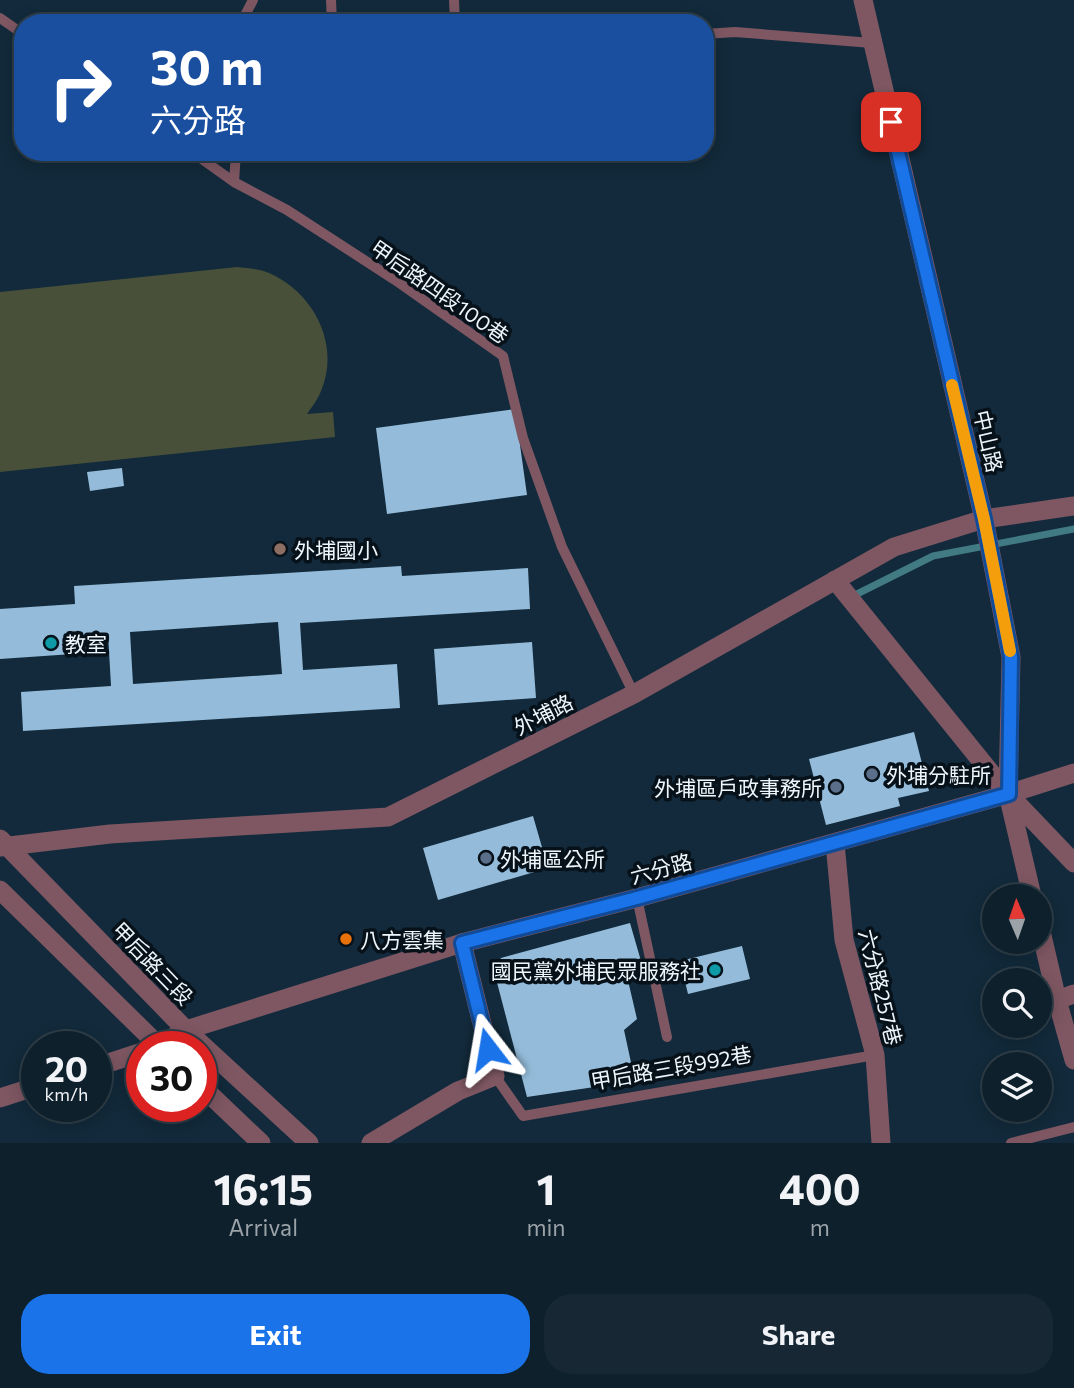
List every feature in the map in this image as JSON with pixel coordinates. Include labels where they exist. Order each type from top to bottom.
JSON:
[{"type":"street","name":"中山路","points":[[863,0],[984,519],[1011,657],[1009,794],[1029,884]]},
{"type":"street","name":"外埔路","points":[[3,844],[110,834],[388,817],[634,694],[894,547],[984,519],[1074,506]]},
{"type":"street","points":[[835,580],[1009,794],[1074,863]]},
{"type":"street","name":"六分路","points":[[186,1030],[462,943],[835,843],[1074,773]]},
{"type":"street","name":"六分路257巷","points":[[835,843],[845,940],[875,1055],[881,1143]]},
{"type":"street","name":"甲后路三段","points":[[3,844],[186,1030],[309,1143]]},
{"type":"street","points":[[0,890],[144,1031]]},
{"type":"street","name":"甲后路三段992巷","points":[[462,943],[495,1076]]},
{"type":"street","points":[[1050,954],[1065,997],[1074,1060]]},
{"type":"street","points":[[371,1143],[458,1091],[495,1076]]},
{"type":"street","points":[[0,1098],[21,1091]]},
{"type":"street","points":[[217,1101],[261,1143]]},
{"type":"lane","points":[[714,33],[735,32],[872,43]]},
{"type":"lane","name":"甲后路四段100巷","points":[[204,161],[234,183],[298,217],[395,280],[503,356],[523,438],[562,547],[634,694]]},
{"type":"lane","points":[[234,183],[235,161]]},
{"type":"lane","points":[[637,898],[667,1037]]},
{"type":"lane","name":"甲后路三段992巷","points":[[495,1076],[523,1116],[875,1055]]},
{"type":"lane","points":[[1011,1143],[1074,1127]]},
{"type":"green space","points":[[237,267],[265,272],[285,282],[310,306],[319,321],[328,355],[326,373],[320,394],[307,414],[333,412],[335,437],[0,472],[0,292]]},
{"type":"building","points":[[515,409],[527,495],[387,514],[376,428]]},
{"type":"building","points":[[122,468],[124,486],[90,491],[87,472]]},
{"type":"building","name":"教室","points":[[401,566],[402,576],[528,568],[530,609],[300,623],[303,670],[397,664],[400,708],[23,731],[21,692],[111,686],[108,633],[101,633],[102,652],[0,659],[0,609],[75,604],[74,586]],"holes":[[[278,622],[282,674],[133,684],[130,632]]]},
{"type":"building","points":[[532,642],[536,698],[438,705],[434,649]]},
{"type":"building","points":[[914,732],[929,791],[898,798],[900,806],[826,825],[809,759]]},
{"type":"building","name":"外埔區公所","points":[[533,816],[548,868],[438,900],[423,848]]},
{"type":"building","points":[[630,923],[641,961],[626,972],[637,1019],[624,1030],[635,1081],[527,1097],[494,971],[501,958]]},
{"type":"building","name":"國民黨外埔民眾服務社","points":[[742,946],[750,979],[688,994],[680,961]]},
{"type":"waterway","points":[[857,594],[933,556],[1074,529]]},
{"type":"slow traffic","points":[[952,385],[984,519],[1010,651]]},
{"type":"place","name":"外埔國小","points":[[280,549]]},
{"type":"place","name":"教室","points":[[51,643]]},
{"type":"place","name":"外埔分駐所","points":[[872,774]]},
{"type":"place","name":"外埔區戶政事務所","points":[[836,787]]},
{"type":"place","name":"外埔區公所","points":[[486,858]]},
{"type":"place","name":"八方雲集","points":[[346,939]]},
{"type":"place","name":"國民黨外埔民眾服務社","points":[[715,970]]},
{"type":"route","points":[[488,1049],[462,943],[637,898],[1009,794],[1011,657],[984,519],[891,122]]}]
